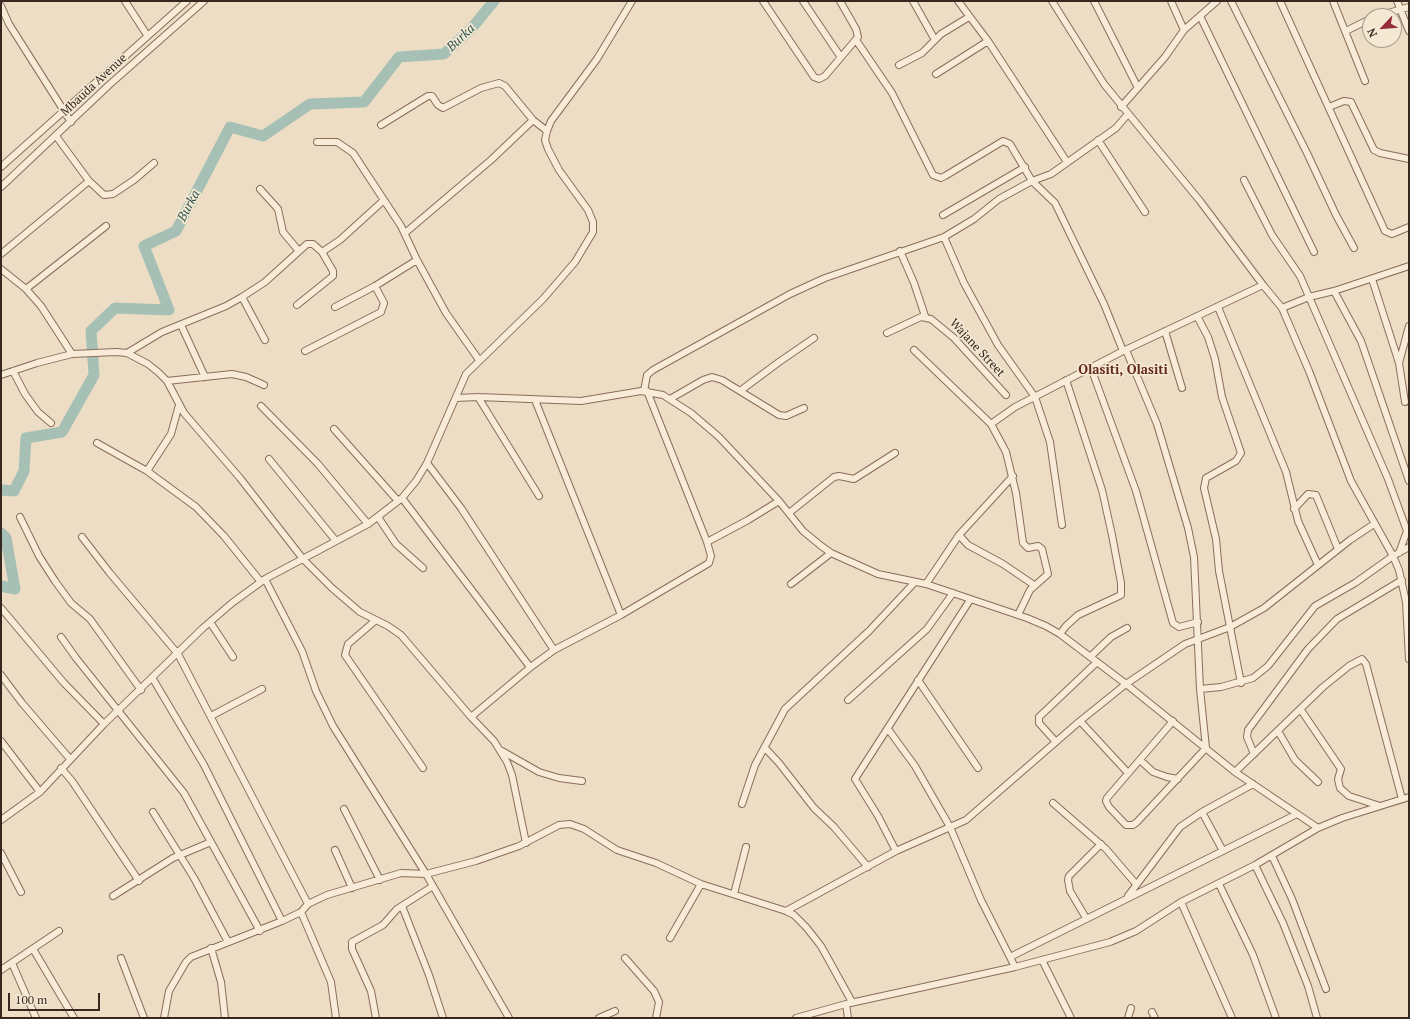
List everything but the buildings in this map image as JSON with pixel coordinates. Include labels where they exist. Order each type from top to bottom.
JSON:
[{"type":"street","points":[[125,1],[148,35]]},
{"type":"street","name":"Mbauda Avenue","points":[[1,187],[109,85],[204,1]]},
{"type":"street","points":[[763,1],[816,78],[825,76],[840,56],[856,40],[858,35],[840,1]]},
{"type":"street","points":[[803,1],[840,56]]},
{"type":"street","points":[[913,1],[935,40]]},
{"type":"street","points":[[958,1],[988,41],[1067,162]]},
{"type":"street","points":[[1052,1],[1085,55],[1121,107],[1200,201],[1282,308],[1309,371],[1344,466],[1374,524],[1396,554],[1407,602],[1409,659]]},
{"type":"street","points":[[1094,1],[1138,88]]},
{"type":"street","points":[[1171,1],[1184,30]]},
{"type":"street","points":[[1121,107],[1165,57],[1184,30],[1217,1]]},
{"type":"street","points":[[1231,1],[1307,153],[1336,215],[1354,248]]},
{"type":"street","points":[[1280,1],[1330,107],[1385,231],[1392,234],[1409,227]]},
{"type":"street","points":[[1333,1],[1365,81]]},
{"type":"street","points":[[1,167],[183,2]]},
{"type":"street","points":[[1,820],[40,792],[104,724],[210,622],[263,580],[368,524],[400,500],[426,463],[466,374],[543,299],[576,262],[592,232],[593,222],[588,210],[559,170],[548,149],[546,140],[547,131],[551,121],[597,59],[629,3]]},
{"type":"street","points":[[1,6],[9,24],[71,122]]},
{"type":"street","points":[[1402,15],[1409,31]]},
{"type":"street","points":[[1200,16],[1314,252]]},
{"type":"street","points":[[899,65],[922,53],[945,31],[969,17]]},
{"type":"street","points":[[1346,31],[1362,23]]},
{"type":"street","points":[[856,40],[892,93],[933,175],[940,178],[945,176],[1003,142],[1010,144],[1032,181],[1045,192],[1058,209],[1104,304],[1157,424],[1174,484],[1184,512],[1194,557],[1200,689],[1206,748],[1137,822],[1130,826],[1126,825],[1109,807],[1106,801],[1109,795],[1173,721]]},
{"type":"street","points":[[936,74],[988,41]]},
{"type":"street","points":[[381,125],[428,96],[432,96],[438,105],[443,108],[482,88],[499,83],[505,86],[533,120],[547,131]]},
{"type":"street","points":[[1330,107],[1344,101],[1351,102],[1374,150],[1380,153],[1409,159]]},
{"type":"street","points":[[471,717],[530,667],[554,650],[621,615],[707,566],[711,556],[707,542],[645,391],[647,375],[653,370],[790,294],[824,278],[944,237],[974,219],[999,199],[1032,181],[1046,177],[1116,128],[1127,115]]},
{"type":"street","points":[[405,233],[491,160],[533,120]]},
{"type":"street","points":[[56,136],[100,194],[113,194],[134,180],[154,163]]},
{"type":"street","points":[[1098,140],[1145,212]]},
{"type":"street","points":[[317,142],[331,141],[348,148],[405,233],[446,313],[479,360]]},
{"type":"street","points":[[943,215],[1025,167]]},
{"type":"street","points":[[1244,180],[1272,235],[1298,272],[1310,297],[1408,528],[1396,554]]},
{"type":"street","points":[[1,254],[89,181]]},
{"type":"street","points":[[260,189],[278,209],[283,232],[298,250]]},
{"type":"street","points":[[322,252],[340,240],[384,200]]},
{"type":"street","points":[[26,289],[106,226]]},
{"type":"street","points":[[944,237],[964,283],[998,345],[1035,397],[1050,442],[1062,525]]},
{"type":"street","points":[[127,353],[153,337],[226,306],[242,297],[265,282],[298,250],[310,243],[322,252],[334,272],[333,276],[297,305]]},
{"type":"street","points":[[887,333],[917,318],[925,316],[914,283],[900,252]]},
{"type":"street","points":[[335,306],[375,286],[418,260]]},
{"type":"street","points":[[1282,308],[1310,297],[1334,291],[1409,266]]},
{"type":"street","points":[[1,270],[26,289],[41,306],[72,354]]},
{"type":"street","points":[[1372,279],[1399,364],[1405,402]]},
{"type":"street","points":[[991,424],[1035,397],[1124,350],[1197,316],[1218,308],[1263,285]]},
{"type":"street","points":[[304,351],[380,312],[384,303],[375,286]]},
{"type":"street","points":[[1334,291],[1361,341],[1409,481]]},
{"type":"street","points":[[242,297],[265,340]]},
{"type":"street","points":[[1218,308],[1286,472],[1294,509],[1303,534],[1318,565]]},
{"type":"street","name":"Wajane Street","points":[[925,316],[942,327],[954,338],[1006,395]]},
{"type":"street","points":[[1197,316],[1208,337],[1215,359],[1222,396],[1241,453],[1236,461],[1210,475],[1204,482],[1216,539],[1230,627],[1241,683]]},
{"type":"street","points":[[181,325],[205,377]]},
{"type":"street","points":[[1399,364],[1409,326]]},
{"type":"street","points":[[1164,331],[1182,388]]},
{"type":"street","points":[[740,391],[814,338]]},
{"type":"street","points":[[914,350],[991,424],[1006,452],[1013,476],[1023,543],[1028,548],[1038,546],[1041,547],[1047,570],[1047,577],[1034,585],[1026,597],[1018,615]]},
{"type":"street","points":[[1,375],[72,354],[127,353],[148,364],[167,381],[178,405],[303,559],[332,588],[360,612],[395,630],[408,642],[501,750],[544,774],[582,781]]},
{"type":"street","points":[[1091,368],[1136,490],[1174,623],[1179,627],[1198,622]]},
{"type":"street","points":[[12,371],[25,394],[38,412],[51,423]]},
{"type":"street","points":[[167,381],[222,374],[240,375],[253,379],[264,385]]},
{"type":"street","points":[[670,398],[703,380],[712,377],[722,380],[783,416],[790,415],[804,408]]},
{"type":"street","points":[[1060,634],[1078,615],[1121,595],[1112,535],[1102,490],[1066,380]]},
{"type":"street","points":[[456,398],[478,397],[586,401],[645,391],[657,392],[670,398],[691,413],[719,437],[779,501],[803,531],[832,553],[878,574],[926,584],[1037,622],[1060,634],[1173,721],[1235,772],[1318,828]]},
{"type":"street","points":[[478,397],[538,496]]},
{"type":"street","points":[[535,400],[621,615]]},
{"type":"street","points":[[147,471],[171,434],[178,405]]},
{"type":"street","points":[[261,406],[322,468],[368,524]]},
{"type":"street","points":[[334,429],[400,500],[530,667]]},
{"type":"street","points":[[96,444],[147,471],[196,507],[263,580],[302,651],[316,691],[333,726],[426,874],[510,1018]]},
{"type":"street","points":[[789,513],[834,477],[839,476],[854,478],[895,453]]},
{"type":"street","points":[[269,459],[336,541]]},
{"type":"street","points":[[426,463],[461,508],[554,650]]},
{"type":"street","points":[[926,584],[959,535],[1013,476]]},
{"type":"street","points":[[1294,509],[1308,494],[1316,495],[1338,549]]},
{"type":"street","points":[[707,542],[779,501]]},
{"type":"street","points":[[20,517],[39,556],[54,581],[71,603],[90,619],[140,690]]},
{"type":"street","points":[[378,517],[396,544],[423,568]]},
{"type":"street","points":[[786,911],[896,851],[971,816],[1080,721],[1126,684],[1185,644],[1230,627],[1264,608],[1338,549],[1374,524]]},
{"type":"street","points":[[959,535],[971,547],[1003,564],[1034,585]]},
{"type":"street","points":[[82,537],[109,572],[178,654],[308,904]]},
{"type":"street","points":[[1200,689],[1241,683],[1253,678],[1268,666],[1315,606],[1355,583],[1396,554],[1409,547]]},
{"type":"street","points":[[791,584],[832,553]]},
{"type":"street","points":[[1254,754],[1247,737],[1248,730],[1308,648],[1337,619],[1402,580]]},
{"type":"street","points":[[742,804],[755,765],[785,709],[869,631],[915,582]]},
{"type":"street","points":[[848,700],[927,629],[953,593]]},
{"type":"street","points":[[896,851],[878,816],[855,779],[970,600]]},
{"type":"street","points":[[1,608],[64,683],[104,724]]},
{"type":"street","points":[[376,620],[348,644],[345,655],[423,768]]},
{"type":"street","points":[[210,622],[233,657]]},
{"type":"street","points":[[1090,657],[1111,637],[1128,628]]},
{"type":"street","points":[[61,637],[76,658],[184,793],[260,931]]},
{"type":"street","points":[[1235,772],[1349,666],[1359,659],[1364,661],[1402,799]]},
{"type":"street","points":[[1056,742],[1040,723],[1039,717],[1097,662]]},
{"type":"street","points":[[1,675],[22,703],[70,759]]},
{"type":"street","points":[[152,679],[204,765],[282,921]]},
{"type":"street","points":[[918,680],[978,768]]},
{"type":"street","points":[[211,716],[262,689]]},
{"type":"street","points":[[1301,710],[1341,769],[1338,782],[1340,788],[1349,796],[1381,806]]},
{"type":"street","points":[[1080,721],[1128,773]]},
{"type":"street","points":[[888,729],[915,766],[950,827],[976,888],[1015,966]]},
{"type":"street","points":[[1278,731],[1295,760],[1318,782]]},
{"type":"street","points":[[1,741],[40,792]]},
{"type":"street","points":[[765,748],[779,762],[814,808],[868,867]]},
{"type":"street","points":[[501,750],[514,781],[526,843]]},
{"type":"street","points":[[1140,760],[1153,772],[1178,779]]},
{"type":"street","points":[[61,768],[72,781],[139,881]]},
{"type":"street","points":[[1127,897],[1180,827],[1202,812],[1253,784]]},
{"type":"street","points":[[796,1018],[849,1003],[1042,960],[1110,942],[1136,931],[1181,902],[1272,856],[1318,828],[1342,818],[1409,797]]},
{"type":"street","points":[[1053,803],[1101,844],[1136,884]]},
{"type":"street","points":[[344,809],[380,880]]},
{"type":"street","points":[[153,812],[180,855],[228,942]]},
{"type":"street","points":[[1202,812],[1222,851]]},
{"type":"street","points":[[1010,957],[1127,897],[1297,814]]},
{"type":"street","points":[[164,1018],[169,991],[186,962],[194,955],[260,931],[301,912],[308,904],[327,895],[401,873],[426,874],[482,859],[526,843],[559,825],[570,824],[584,829],[617,850],[656,863],[701,884],[786,911],[800,920],[821,946],[849,1003],[848,1018]]},
{"type":"street","points":[[113,896],[180,855],[211,842]]},
{"type":"street","points":[[1086,918],[1070,891],[1068,880],[1069,876],[1101,844]]},
{"type":"street","points":[[734,894],[746,847]]},
{"type":"street","points":[[334,850],[352,888]]},
{"type":"street","points":[[1,853],[21,892]]},
{"type":"street","points":[[1272,856],[1292,899],[1326,989]]},
{"type":"street","points":[[1255,865],[1283,923],[1308,986],[1317,1018]]},
{"type":"street","points":[[670,938],[701,884]]},
{"type":"street","points":[[1219,884],[1253,955],[1276,1018]]},
{"type":"street","points":[[376,1018],[371,991],[352,949],[352,942],[384,925],[402,906],[433,886]]},
{"type":"street","points":[[1181,902],[1232,1018]]},
{"type":"street","points":[[402,906],[424,961],[443,1018]]},
{"type":"street","points":[[301,912],[331,982],[336,1018]]},
{"type":"street","points":[[1,970],[58,931]]},
{"type":"street","points":[[211,948],[221,982],[225,1018]]},
{"type":"street","points":[[33,949],[74,1018]]},
{"type":"street","points":[[121,958],[144,1018]]},
{"type":"street","points":[[625,958],[654,991],[659,1002],[656,1018]]},
{"type":"street","points":[[1042,960],[1070,1018]]},
{"type":"street","points":[[12,963],[36,1018]]},
{"type":"street","points":[[1128,1018],[1132,1008]]},
{"type":"street","points":[[599,1018],[615,1011]]},
{"type":"waterway","name":"Burka","points":[[1,490],[14,491],[24,471],[26,438],[62,432],[94,375],[91,331],[115,308],[169,310],[144,246],[176,231],[230,127],[263,136],[310,104],[364,102],[399,57],[444,54],[471,29],[494,1]]},
{"type":"waterway","points":[[1,533],[6,538],[15,589],[1,586]]},
{"type":"district","name":"Olasiti, Olasiti","points":[[1123,370]]}]
